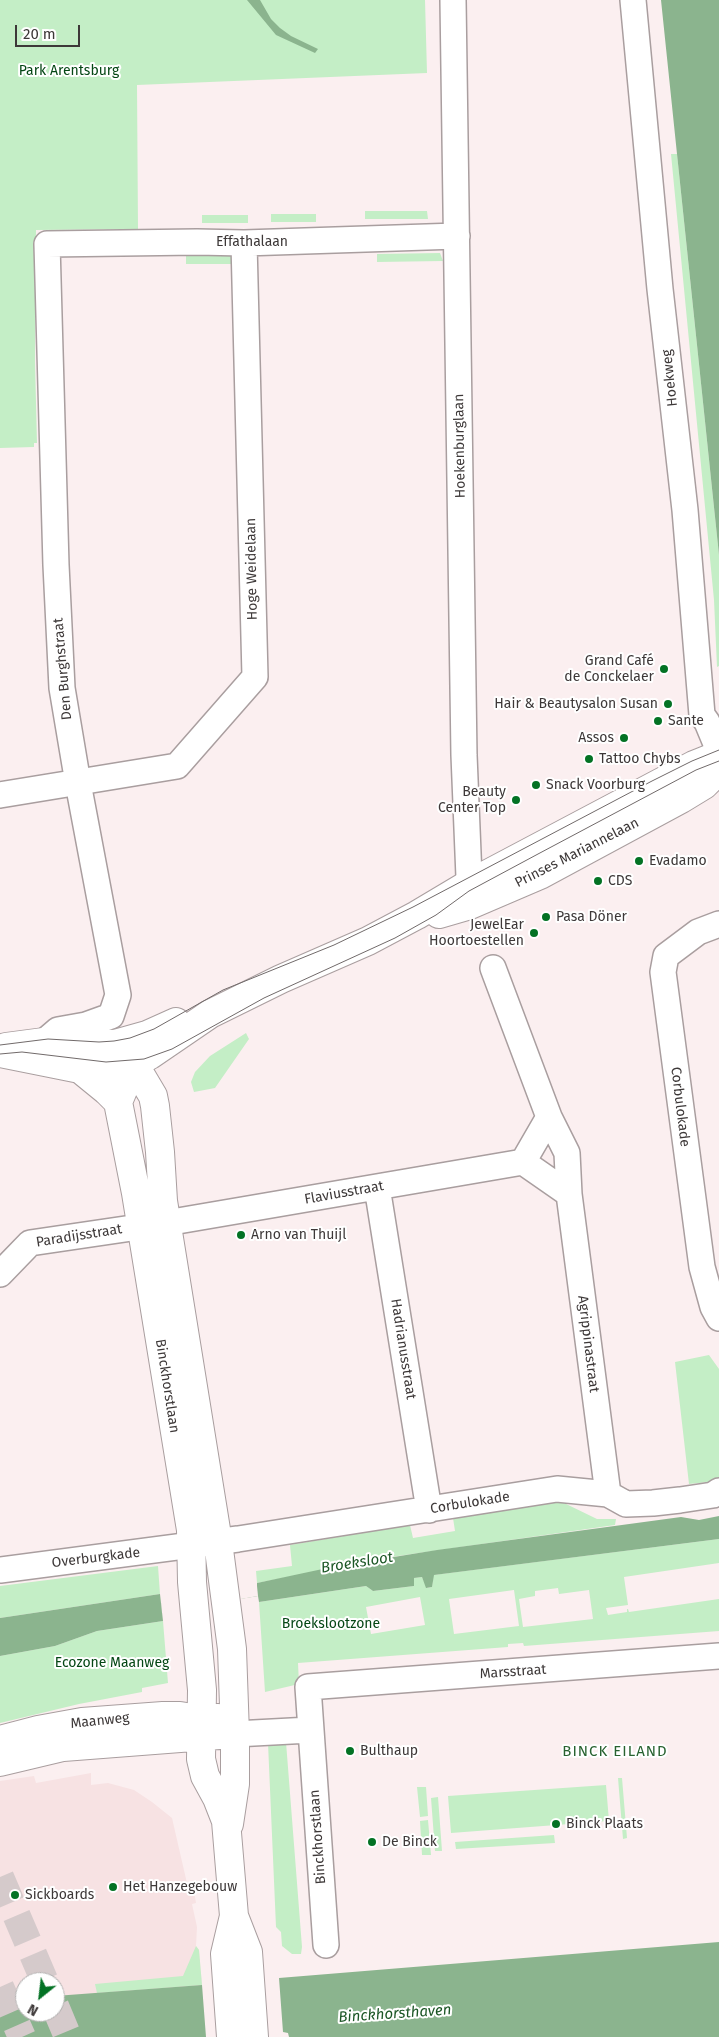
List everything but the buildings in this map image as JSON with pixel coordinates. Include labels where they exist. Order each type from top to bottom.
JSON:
[{"type":"street","name":"Hoekenburglaan","points":[[454,0],[464,754],[470,893]]},
{"type":"street","name":"Hoekweg","points":[[633,0],[660,289],[685,510],[702,715],[707,722],[719,753]]},
{"type":"street","name":"Effathalaan","points":[[47,244],[244,243],[457,236]]},
{"type":"street","name":"Hoge Weidelaan","points":[[0,795],[177,766],[255,677],[244,243]]},
{"type":"street","name":"Den Burghstraat","points":[[44,1042],[58,1030],[86,1025],[111,1016],[118,995],[62,688],[55,555],[47,244]]},
{"type":"street","name":"Prinses Mariannelaan","points":[[134,1064],[210,1014],[281,979],[368,941],[417,915],[436,915],[470,893],[694,765],[719,753]]},
{"type":"street","name":"Prinses Mariannelaan","points":[[470,893],[548,871],[704,785],[713,776],[719,761]]},
{"type":"street","name":"Corbulokade","points":[[719,924],[698,932],[666,956],[663,972],[702,1267],[713,1307],[719,1318]]},
{"type":"street","name":"Agrippinastraat","points":[[493,968],[549,1117],[567,1153],[569,1194],[608,1494]]},
{"type":"street","name":"Prinses Mariannelaan","points":[[0,1048],[44,1042],[116,1044],[147,1035],[186,1017],[210,1014]]},
{"type":"street","points":[[153,1096],[166,1060],[182,1032]]},
{"type":"street","name":"Binckhorstlaan","points":[[98,1044],[118,1053],[134,1064],[153,1096],[159,1134],[163,1201],[154,1225]]},
{"type":"street","points":[[0,1053],[80,1069],[118,1102],[134,1064],[95,1064],[80,1069]]},
{"type":"street","name":"Binckhorstlaan","points":[[118,1102],[154,1225],[205,1544],[225,1597],[232,1649],[235,1726],[235,1784],[228,1833]]},
{"type":"street","points":[[549,1117],[523,1162],[569,1194]]},
{"type":"street","name":"Flaviusstraat","points":[[154,1225],[523,1162]]},
{"type":"street","name":"Hadrianusstraat","points":[[377,1187],[429,1510]]},
{"type":"street","name":"Paradijsstraat","points":[[0,1274],[30,1243],[154,1225]]},
{"type":"street","name":"Corbulokade","points":[[205,1544],[557,1489],[608,1494],[626,1504],[653,1503],[713,1495],[719,1492]]},
{"type":"street","name":"Binckhorstlaan","points":[[205,1544],[194,1602],[202,1690],[201,1728],[204,1771],[224,1812],[228,1833],[234,1916],[248,1952],[254,2037]]},
{"type":"street","name":"Overburgkade","points":[[0,1570],[205,1544]]},
{"type":"street","name":"Marsstraat","points":[[308,1687],[719,1656]]},
{"type":"street","name":"Binckhorstlaan","points":[[308,1687],[326,1945]]},
{"type":"street","name":"Maanweg","points":[[0,1740],[38,1730],[82,1722],[164,1716],[180,1716],[201,1728]]},
{"type":"street","points":[[201,1728],[310,1721]]},
{"type":"street","name":"Maanweg","points":[[0,1762],[63,1747],[201,1728]]},
{"type":"street","name":"Binckhorstlaan","points":[[231,2037],[225,1954],[234,1916]]},
{"type":"shaded area","points":[[91,1773],[91,1785],[108,1783],[134,1790],[172,1818],[189,1892],[194,1891],[196,1903],[192,1904],[197,1927],[196,1946],[199,1950],[202,1985],[199,1991],[65,2007],[65,1972],[15,1972],[15,2015],[0,2020],[0,1781],[34,1776],[36,1783]]},
{"type":"green space","name":"Park Arentsburg","points":[[0,0],[425,0],[427,73],[137,85],[138,229],[36,230],[35,362],[37,443],[34,443],[34,447],[0,448]]},
{"type":"green space","points":[[671,154],[677,154],[719,555],[719,666],[717,667],[714,600]]},
{"type":"green space","points":[[365,211],[427,211],[428,219],[365,219]]},
{"type":"green space","points":[[271,214],[316,214],[316,222],[271,222]]},
{"type":"green space","points":[[202,215],[248,215],[248,223],[202,223]]},
{"type":"green space","points":[[440,253],[443,261],[377,262],[377,254]]},
{"type":"green space","points":[[186,256],[232,256],[232,264],[186,264]]},
{"type":"green space","points":[[246,1033],[249,1039],[215,1088],[194,1092],[191,1082],[195,1072],[210,1056]]},
{"type":"green space","points":[[709,1355],[719,1369],[719,1481],[689,1484],[675,1362]]},
{"type":"green space","points":[[562,1502],[597,1519],[616,1519],[615,1525],[391,1557],[257,1583],[256,1571],[292,1566],[290,1545],[410,1525],[413,1538],[455,1531],[453,1518]]},
{"type":"green space","name":"Broekslootzone","points":[[719,1539],[719,1563],[624,1577],[628,1605],[606,1608],[608,1615],[627,1612],[627,1609],[629,1612],[719,1599],[719,1631],[524,1646],[523,1643],[508,1644],[508,1647],[298,1663],[299,1684],[265,1692],[259,1602],[366,1586],[373,1591],[414,1586],[413,1578],[422,1577],[427,1588],[432,1587],[433,1575]],"holes":[[[558,1588],[559,1594],[589,1590],[593,1619],[523,1627],[519,1599],[535,1596],[535,1591]],[[514,1590],[519,1626],[454,1634],[449,1599]],[[420,1597],[425,1625],[371,1634],[366,1607]]]},
{"type":"green space","points":[[158,1566],[160,1594],[0,1618],[0,1586]]},
{"type":"green space","name":"Ecozone Maanweg","points":[[163,1621],[168,1683],[142,1688],[142,1692],[79,1704],[0,1723],[0,1656],[55,1646],[97,1631]]},
{"type":"green space","points":[[286,1742],[301,1954],[292,1954],[282,1946],[281,1932],[276,1927],[268,1743]]},
{"type":"green space","points":[[618,1778],[622,1778],[627,1838],[623,1839]]},
{"type":"green space","points":[[606,1785],[609,1821],[451,1833],[448,1796]]},
{"type":"green space","points":[[417,1787],[426,1787],[428,1816],[420,1817]]},
{"type":"green space","points":[[438,1797],[442,1851],[435,1851],[431,1798]]},
{"type":"green space","points":[[428,1820],[431,1855],[422,1855],[420,1821]]},
{"type":"green space","points":[[554,1835],[555,1843],[456,1849],[455,1842]]},
{"type":"green space","points":[[196,1946],[199,1950],[202,1985],[97,1993],[95,1984],[183,1976]]},
{"type":"water","points":[[247,0],[260,0],[271,19],[280,28],[291,36],[318,49],[315,53],[276,35]]},
{"type":"water","points":[[661,0],[719,0],[719,555],[677,154]]},
{"type":"water","name":"Broeksloot","points":[[719,1516],[719,1539],[434,1575],[432,1587],[426,1588],[422,1577],[414,1578],[414,1586],[373,1591],[366,1586],[259,1602],[258,1596],[162,1612],[163,1621],[97,1631],[55,1646],[0,1656],[0,1618],[160,1594],[161,1603],[257,1587],[257,1583],[332,1567],[437,1550],[681,1517],[699,1520]]},
{"type":"water","name":"Binckhorsthaven","points":[[719,1942],[719,2037],[289,2037],[288,2033],[283,2032],[279,1978]]},
{"type":"water","points":[[202,1985],[206,2037],[0,2037],[0,2007],[15,2003],[15,2022],[65,2022],[65,1995]]},
{"type":"pier","points":[[257,1586],[258,1596],[162,1613],[161,1602]]},
{"type":"tunnel","points":[[0,1877],[41,1972]]},
{"type":"tunnel","points":[[0,1987],[22,2037]]},
{"type":"tunnel","points":[[62,2022],[68,2037]]},
{"type":"tram line","points":[[0,1045],[48,1039],[114,1041],[130,1038],[154,1029],[223,990],[334,945],[413,907],[652,781],[719,750]]},
{"type":"tram line","points":[[0,1054],[22,1052],[106,1062],[144,1059],[172,1049],[264,998],[395,938],[436,915],[469,891],[696,770],[719,761]]},
{"type":"place","name":"Grand Café de Conckelaer","points":[[664,669]]},
{"type":"place","name":"Hair & Beautysalon Susan","points":[[668,704]]},
{"type":"place","name":"Sante","points":[[658,721]]},
{"type":"place","name":"Assos","points":[[624,738]]},
{"type":"place","name":"Tattoo Chybs","points":[[589,759]]},
{"type":"place","name":"Snack Voorburg","points":[[536,785]]},
{"type":"place","name":"Beauty Center Top","points":[[516,800]]},
{"type":"place","name":"Evadamo","points":[[639,861]]},
{"type":"place","name":"CDS","points":[[598,881]]},
{"type":"place","name":"Pasa Döner","points":[[546,917]]},
{"type":"place","name":"JewelEar Hoortoestellen","points":[[534,933]]},
{"type":"place","name":"Arno van Thuijl","points":[[241,1235]]},
{"type":"place","name":"Bulthaup","points":[[350,1751]]},
{"type":"place","name":"Binck Plaats","points":[[556,1824]]},
{"type":"place","name":"De Binck","points":[[372,1842]]},
{"type":"place","name":"Het Hanzegebouw","points":[[113,1887]]},
{"type":"place","name":"Sickboards","points":[[15,1895]]},
{"type":"district","name":"BINCK EILAND","points":[[615,1752]]}]
